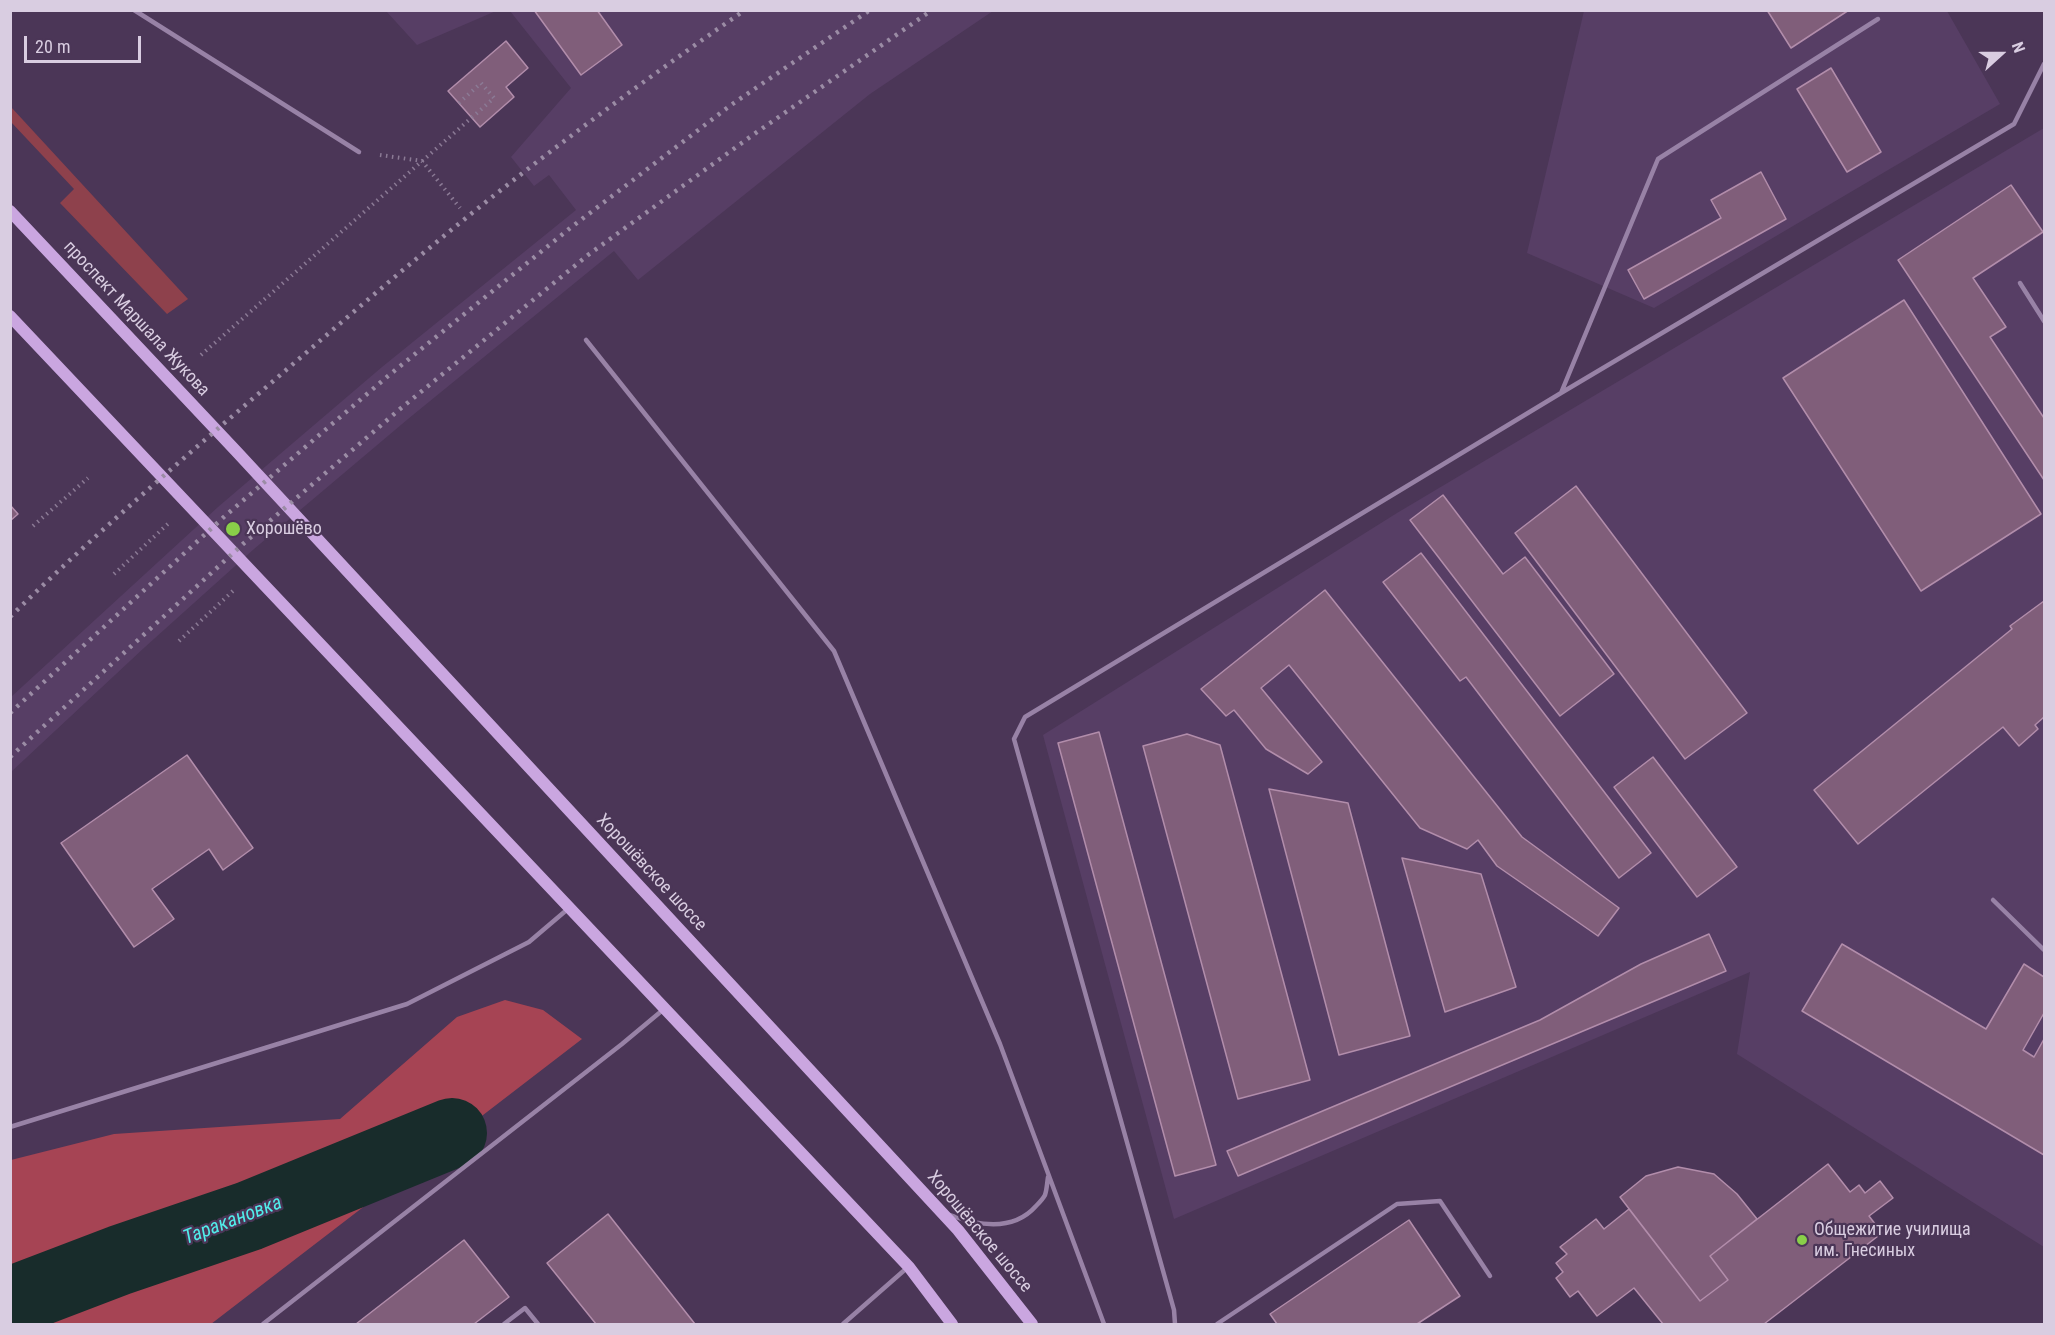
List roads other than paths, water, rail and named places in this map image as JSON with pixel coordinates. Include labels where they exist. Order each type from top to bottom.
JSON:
[{"type":"main road","name":"проспект Маршала Жукова","points":[[10,212],[236,451]]},
{"type":"main road","points":[[10,316],[909,1267],[952,1324]]},
{"type":"main road","name":"Хорошёвское шоссе","points":[[236,451],[958,1230],[1032,1324]]},
{"type":"lane","points":[[134,10],[359,152]]},
{"type":"lane","points":[[1561,393],[1658,159],[1878,19]]},
{"type":"lane","points":[[1175,1324],[1174,1310],[1014,739],[1025,717],[1561,393],[2014,124],[2044,64]]},
{"type":"lane","points":[[2020,283],[2044,321]]},
{"type":"lane","points":[[586,340],[834,651],[1000,1044],[1104,1324]]},
{"type":"lane","points":[[1993,900],[2044,950]]},
{"type":"lane","points":[[10,1127],[408,1004],[529,942],[569,908]]},
{"type":"lane","points":[[262,1324],[666,1008]]},
{"type":"lane","points":[[941,1212],[971,1223],[994,1225],[1016,1222],[1030,1213],[1044,1197],[1048,1174]]},
{"type":"lane","points":[[1217,1324],[1397,1204],[1440,1201],[1490,1276]]},
{"type":"lane","points":[[843,1324],[909,1267]]},
{"type":"lane","points":[[504,1324],[525,1308],[538,1324]]},
{"type":"waterway","name":"Таракановка","points":[[10,1302],[120,1260],[249,1216],[452,1133]]},
{"type":"railway","points":[[10,617],[142,495],[431,247],[578,130],[745,10]]},
{"type":"railway","points":[[10,713],[225,516],[388,376],[569,229],[731,105],[870,10]]},
{"type":"railway","points":[[10,757],[243,544],[400,409],[588,255],[750,137],[932,10]]},
{"type":"place","name":"Хорошёво","points":[[233,529]]},
{"type":"place","name":"Общежитие училища им. Гнесиных","points":[[1802,1240]]}]
